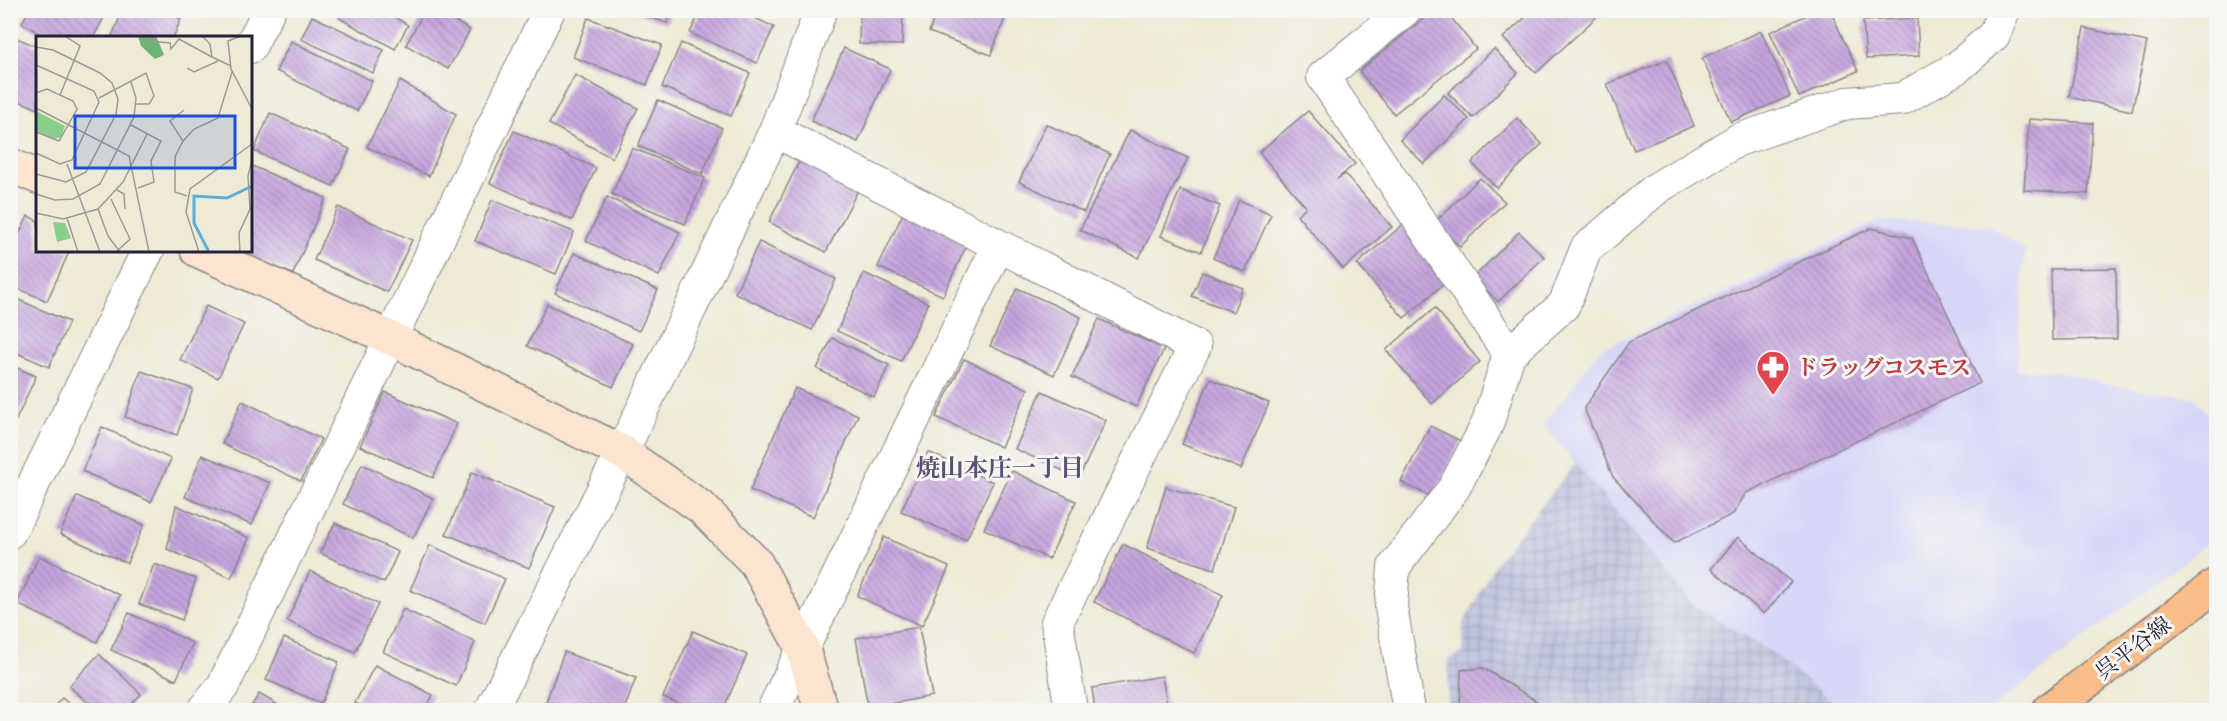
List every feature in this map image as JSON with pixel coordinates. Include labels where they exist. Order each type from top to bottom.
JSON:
[{"type":"main road","name":"呉平谷線","points":[[2049,711],[2217,585]]},
{"type":"street","points":[[252,43],[269,10]]},
{"type":"street","points":[[204,711],[223,686],[549,10]]},
{"type":"street","points":[[490,711],[622,452],[775,131],[820,10]]},
{"type":"street","points":[[1404,10],[1323,77],[1509,354]]},
{"type":"street","points":[[1409,711],[1391,607],[1394,567],[1454,488],[1487,425],[1509,354],[1564,305],[1586,249],[1657,188],[1738,140],[1847,103],[1902,99],[1958,67],[1994,35],[2004,10]]},
{"type":"street","points":[[775,131],[1195,346],[1057,622],[1071,711]]},
{"type":"street","points":[[10,165],[36,176]]},
{"type":"street","points":[[773,711],[999,246]]},
{"type":"street","points":[[10,532],[146,252]]},
{"type":"street","points":[[200,252],[390,338],[622,452],[702,508],[756,563],[803,649],[820,711]]},
{"type":"shaded area","points":[[1879,220],[1990,226],[2025,249],[2017,370],[2062,372],[2109,385],[2195,398],[2216,425],[2216,537],[1990,710],[1842,710],[1774,654],[1693,605],[1543,425],[1601,349]]},
{"type":"shaded area","points":[[1576,463],[1693,605],[1774,654],[1842,710],[1448,710],[1448,659],[1463,653],[1463,624],[1496,562]]},
{"type":"building","points":[[29,10],[108,10],[94,36],[44,36],[22,23]]},
{"type":"building","points":[[123,10],[160,10],[181,19],[174,36],[112,36]]},
{"type":"building","points":[[343,10],[383,10],[408,25],[395,49],[339,18]]},
{"type":"building","points":[[425,10],[436,10],[470,30],[448,69],[406,45]]},
{"type":"building","points":[[626,10],[671,10],[667,23]]},
{"type":"building","points":[[701,10],[738,10],[774,27],[757,63],[690,33]]},
{"type":"building","points":[[860,10],[903,10],[902,45],[859,44]]},
{"type":"building","points":[[937,10],[1008,10],[991,55],[929,32]]},
{"type":"building","points":[[1434,10],[1445,10],[1476,49],[1394,114],[1359,71]]},
{"type":"building","points":[[1533,10],[1604,10],[1536,73],[1503,38]]},
{"type":"building","points":[[1818,10],[1830,10],[1858,71],[1799,97],[1770,32]]},
{"type":"building","points":[[312,16],[384,50],[373,73],[301,39]]},
{"type":"building","points":[[588,18],[662,45],[647,85],[573,57]]},
{"type":"building","points":[[1917,18],[1919,56],[1866,59],[1863,21]]},
{"type":"building","points":[[2084,28],[2147,42],[2132,111],[2069,97]]},
{"type":"building","points":[[1761,31],[1790,96],[1731,122],[1702,58]]},
{"type":"building","points":[[12,36],[36,46],[36,108],[10,97],[10,40]]},
{"type":"building","points":[[291,41],[372,81],[357,111],[276,71]]},
{"type":"building","points":[[681,43],[750,73],[731,116],[662,87]]},
{"type":"building","points":[[844,48],[890,69],[858,142],[811,121]]},
{"type":"building","points":[[1494,49],[1518,73],[1473,118],[1448,93]]},
{"type":"building","points":[[1667,60],[1694,126],[1634,150],[1607,84]]},
{"type":"building","points":[[575,75],[638,108],[612,158],[549,124]]},
{"type":"building","points":[[400,81],[456,114],[429,176],[367,147]]},
{"type":"building","points":[[1444,95],[1469,119],[1424,164],[1400,140]]},
{"type":"building","points":[[658,100],[722,128],[702,174],[638,146]]},
{"type":"building","points":[[1308,111],[1355,164],[1337,179],[1345,174],[1392,227],[1343,269],[1297,215],[1306,207],[1259,152]]},
{"type":"building","points":[[270,113],[350,149],[333,186],[254,151]]},
{"type":"building","points":[[1517,118],[1542,144],[1497,188],[1472,163]]},
{"type":"building","points":[[2029,119],[2093,123],[2088,194],[2024,190]]},
{"type":"building","points":[[1046,124],[1110,154],[1084,212],[1019,182]]},
{"type":"building","points":[[1130,130],[1188,158],[1139,258],[1080,230]]},
{"type":"building","points":[[514,131],[596,168],[572,220],[490,183]]},
{"type":"building","points":[[632,148],[705,178],[685,224],[612,194]]},
{"type":"building","points":[[800,160],[858,190],[826,252],[769,222]]},
{"type":"building","points":[[252,166],[326,198],[293,274],[238,252],[252,252]]},
{"type":"building","points":[[1480,178],[1505,202],[1460,247],[1435,222]]},
{"type":"building","points":[[1180,190],[1220,206],[1201,252],[1161,236]]},
{"type":"building","points":[[607,197],[680,232],[659,276],[586,241]]},
{"type":"building","points":[[492,200],[574,232],[556,274],[475,241]]},
{"type":"building","points":[[1239,200],[1271,214],[1245,272],[1213,258]]},
{"type":"building","points":[[338,207],[412,240],[387,292],[314,260]]},
{"type":"building","points":[[905,209],[970,238],[943,296],[878,267]]},
{"type":"building","points":[[28,216],[36,220],[36,252],[69,252],[47,301],[10,285],[10,253]]},
{"type":"building","points":[[1406,222],[1453,276],[1404,318],[1357,264]]},
{"type":"building","name":"ドラッグコスモス","points":[[1871,228],[1912,238],[1980,383],[1746,493],[1733,514],[1674,543],[1613,477],[1584,408],[1629,342]]},
{"type":"building","points":[[1519,232],[1544,257],[1498,302],[1474,277]]},
{"type":"building","points":[[759,242],[836,279],[812,330],[735,293]]},
{"type":"building","points":[[574,253],[658,290],[639,331],[555,293]]},
{"type":"building","points":[[2116,268],[2117,339],[2052,340],[2051,269]]},
{"type":"building","points":[[1202,272],[1243,288],[1233,312],[1192,296]]},
{"type":"building","points":[[864,273],[928,303],[901,361],[837,331]]},
{"type":"building","points":[[1017,288],[1081,317],[1054,375],[990,346]]},
{"type":"building","points":[[10,296],[69,322],[49,367],[10,350]]},
{"type":"building","points":[[547,304],[633,344],[613,387],[527,346]]},
{"type":"building","points":[[206,306],[244,324],[218,378],[180,360]]},
{"type":"building","points":[[1435,308],[1480,362],[1432,404],[1386,350]]},
{"type":"building","points":[[1099,319],[1164,349],[1136,407],[1072,377]]},
{"type":"building","points":[[832,338],[889,365],[874,397],[817,369]]},
{"type":"building","points":[[964,359],[1028,389],[1001,447],[936,417]]},
{"type":"building","points":[[10,365],[36,376],[16,420],[10,418]]},
{"type":"building","points":[[141,371],[193,389],[177,435],[125,417]]},
{"type":"building","points":[[1210,379],[1269,403],[1241,469],[1182,444]]},
{"type":"building","points":[[795,388],[858,415],[813,517],[750,490]]},
{"type":"building","points":[[1042,391],[1106,420],[1079,478],[1015,449]]},
{"type":"building","points":[[385,392],[457,424],[433,478],[360,446]]},
{"type":"building","points":[[242,401],[321,439],[301,481],[222,444]]},
{"type":"building","points":[[1430,426],[1461,441],[1433,498],[1401,482]]},
{"type":"building","points":[[102,427],[171,459],[151,502],[82,471]]},
{"type":"building","points":[[928,452],[993,482],[966,540],[901,511]]},
{"type":"building","points":[[202,455],[270,483],[252,525],[185,497]]},
{"type":"building","points":[[362,464],[433,498],[413,538],[343,504]]},
{"type":"building","points":[[1012,471],[1076,501],[1049,559],[984,529]]},
{"type":"building","points":[[472,472],[555,507],[529,568],[446,534]]},
{"type":"building","points":[[1166,487],[1234,507],[1215,569],[1147,548]]},
{"type":"building","points":[[77,496],[144,525],[127,563],[60,534]]},
{"type":"building","points":[[176,505],[249,538],[231,578],[167,549]]},
{"type":"building","points":[[335,523],[398,552],[384,583],[320,553]]},
{"type":"building","points":[[884,537],[949,567],[922,626],[857,596]]},
{"type":"building","points":[[1738,537],[1791,582],[1764,614],[1711,569]]},
{"type":"building","points":[[1123,544],[1223,595],[1194,653],[1094,602]]},
{"type":"building","points":[[430,545],[505,579],[485,623],[410,590]]},
{"type":"building","points":[[39,556],[120,595],[97,642],[17,604]]},
{"type":"building","points":[[154,564],[196,579],[182,620],[139,604]]},
{"type":"building","points":[[310,571],[378,604],[355,652],[287,621]]},
{"type":"building","points":[[403,609],[475,642],[456,686],[383,652]]},
{"type":"building","points":[[129,613],[193,643],[176,680],[111,650]]},
{"type":"building","points":[[919,627],[932,696],[868,708],[856,638]]},
{"type":"building","points":[[693,631],[747,655],[723,710],[694,710],[663,697]]},
{"type":"building","points":[[284,638],[339,662],[321,703],[266,680]]},
{"type":"building","points":[[564,652],[636,678],[624,710],[543,710]]},
{"type":"building","points":[[99,654],[141,694],[126,710],[96,710],[69,686]]},
{"type":"building","points":[[375,665],[433,695],[425,710],[370,710],[355,703]]},
{"type":"building","points":[[1483,668],[1551,710],[1460,710],[1461,670]]},
{"type":"building","points":[[1162,676],[1168,710],[1095,710],[1092,688]]},
{"type":"building","points":[[259,694],[287,710],[249,710]]},
{"type":"building","points":[[62,698],[76,710],[51,710]]},
{"type":"place","name":"ドラッグコスモス","points":[[1773,396]]},
{"type":"district","name":"焼山本庄一丁目","points":[[1000,467]]}]
